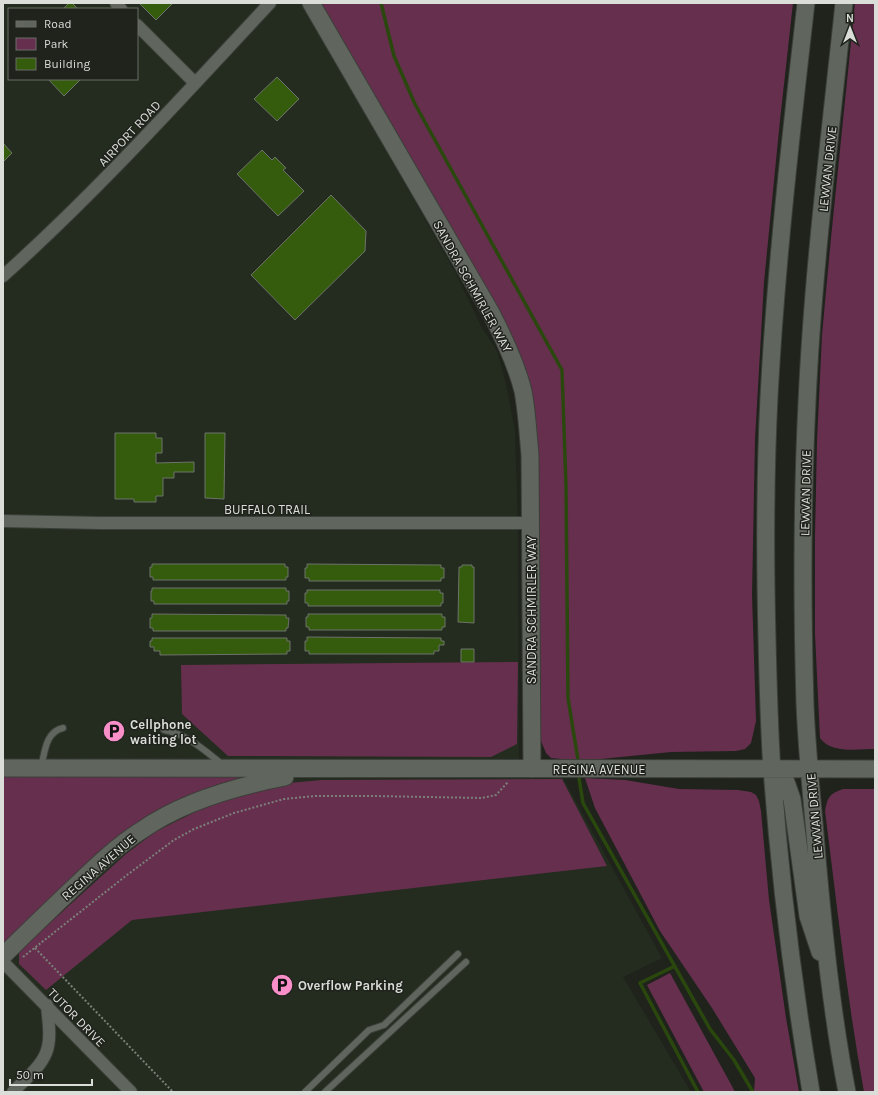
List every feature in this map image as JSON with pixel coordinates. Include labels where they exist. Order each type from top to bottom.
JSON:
[{"type":"main road","name":"SANDRA SCHMIRLER WAY","points":[[311,3],[503,335],[522,390],[530,455],[532,769]]},
{"type":"main road","points":[[806,3],[781,230],[769,399],[766,545],[768,686],[772,769],[793,978],[811,1092]]},
{"type":"main road","name":"LEWVAN DRIVE","points":[[844,3],[812,320],[807,402],[804,499],[804,637],[805,707],[820,888],[830,983],[847,1092]]},
{"type":"main road","name":"REGINA AVENUE","points":[[3,768],[875,769]]},
{"type":"main road","name":"REGINA AVENUE","points":[[5,962],[100,862],[143,829],[173,813],[231,789],[323,769]]},
{"type":"main road","name":"LEWVAN DRIVE","points":[[772,769],[786,782],[792,799],[808,916],[830,983]]},
{"type":"street","name":"AIRPORT ROAD","points":[[3,276],[64,220],[118,165],[270,3]]},
{"type":"street","points":[[138,26],[195,83]]},
{"type":"street","name":"BUFFALO TRAIL","points":[[3,521],[530,522]]},
{"type":"street","name":"TUTOR DRIVE","points":[[5,962],[131,1092]]},
{"type":"street","points":[[13,1092],[35,1068],[45,1054],[49,1037],[47,1005]]},
{"type":"lane","points":[[40,768],[48,739],[54,732],[63,728]]},
{"type":"lane","points":[[164,730],[176,733],[192,741],[228,768]]},
{"type":"lane","points":[[305,1092],[369,1030],[384,1025],[458,954]]},
{"type":"lane","points":[[325,1092],[466,962]]},
{"type":"path","points":[[5,962],[35,948],[174,840],[215,820],[284,799],[315,796],[489,797],[496,795],[508,782],[512,777],[512,769]]},
{"type":"path","points":[[35,948],[172,1092]]},
{"type":"shaded area","points":[[3,3],[302,3],[456,274],[482,328],[497,351],[506,384],[515,431],[518,528],[519,778],[563,778],[662,958],[623,977],[691,1092],[3,1092]]},
{"type":"green space","points":[[320,3],[793,3],[764,282],[755,439],[752,595],[756,721],[751,743],[745,749],[736,751],[671,752],[591,760],[551,758],[546,753],[541,741],[538,440],[529,391]]},
{"type":"green space","points":[[855,3],[875,3],[875,749],[845,750],[831,746],[820,738],[815,634],[815,536],[817,441],[822,335]]},
{"type":"green space","points":[[518,662],[517,744],[491,757],[228,756],[182,714],[181,665]]},
{"type":"green space","points":[[247,775],[244,778],[160,811],[5,943],[3,943],[3,776]]},
{"type":"green space","points":[[585,778],[625,780],[679,789],[738,790],[751,792],[756,795],[761,811],[769,900],[786,1018],[799,1092],[754,1092],[755,1078],[712,1008],[660,931],[595,808]]},
{"type":"green space","points":[[562,779],[607,866],[132,920],[46,990],[19,964],[19,951],[126,854],[155,832],[223,798],[277,784],[322,780]]},
{"type":"green space","points":[[843,789],[875,789],[875,1092],[864,1092],[847,987],[825,811],[827,802],[832,794]]},
{"type":"green space","points":[[670,973],[735,1092],[704,1092],[647,985]]},
{"type":"building","points":[[69,3],[72,3],[77,8],[64,8]]},
{"type":"building","points":[[139,3],[173,3],[156,20]]},
{"type":"building","points":[[277,77],[299,99],[277,121],[254,99]]},
{"type":"building","points":[[49,80],[80,80],[64,96]]},
{"type":"building","points":[[3,143],[12,153],[3,162]]},
{"type":"building","points":[[262,150],[272,160],[275,157],[286,168],[283,170],[304,191],[278,216],[237,174]]},
{"type":"building","points":[[331,195],[366,231],[365,251],[295,320],[251,275]]},
{"type":"building","points":[[115,433],[156,433],[156,438],[162,438],[162,453],[156,453],[156,463],[194,462],[194,472],[174,472],[174,478],[163,478],[163,496],[156,496],[156,502],[134,502],[134,499],[115,499]]},
{"type":"building","points":[[205,433],[225,433],[224,499],[205,498]]},
{"type":"building","points":[[152,564],[285,564],[285,567],[288,567],[288,577],[286,577],[286,580],[153,580],[153,577],[150,577],[150,567],[152,567]]},
{"type":"building","points":[[307,564],[441,565],[441,568],[444,568],[444,578],[441,578],[441,581],[309,581],[309,578],[305,578],[305,568],[307,568]]},
{"type":"building","points":[[462,565],[472,565],[472,567],[474,567],[474,623],[458,622],[459,567],[462,567]]},
{"type":"building","points":[[152,588],[286,588],[286,591],[289,591],[289,601],[287,601],[287,604],[154,604],[154,601],[151,601]]},
{"type":"building","points":[[307,590],[440,590],[440,593],[443,593],[443,603],[441,603],[441,606],[308,606],[308,603],[305,603],[305,593],[307,593]]},
{"type":"building","points":[[152,614],[286,615],[286,618],[289,618],[288,628],[286,628],[286,631],[153,631],[153,628],[150,628],[150,618],[152,618]]},
{"type":"building","points":[[308,614],[442,614],[442,617],[445,617],[445,627],[442,627],[442,630],[309,630],[309,627],[306,627],[306,617],[308,617]]},
{"type":"building","points":[[307,637],[441,638],[441,641],[444,641],[444,645],[439,645],[439,651],[434,651],[434,654],[309,654],[309,651],[305,651],[305,641],[307,641]]},
{"type":"building","points":[[152,638],[287,638],[287,641],[290,641],[290,651],[287,651],[287,654],[160,655],[160,651],[154,651],[154,647],[150,647],[150,641],[152,641]]},
{"type":"building","points":[[461,649],[474,649],[474,662],[461,662]]},
{"type":"waterway","points":[[381,3],[394,56],[415,104],[562,370],[566,486],[568,698],[578,760]]},
{"type":"waterway","points":[[579,778],[583,803],[710,1029],[734,1060],[753,1092]]},
{"type":"waterway","points":[[675,966],[640,983],[698,1092]]},
{"type":"place","name":"Cellphone waiting lot","points":[[114,731]]},
{"type":"place","name":"Overflow Parking","points":[[282,985]]}]
